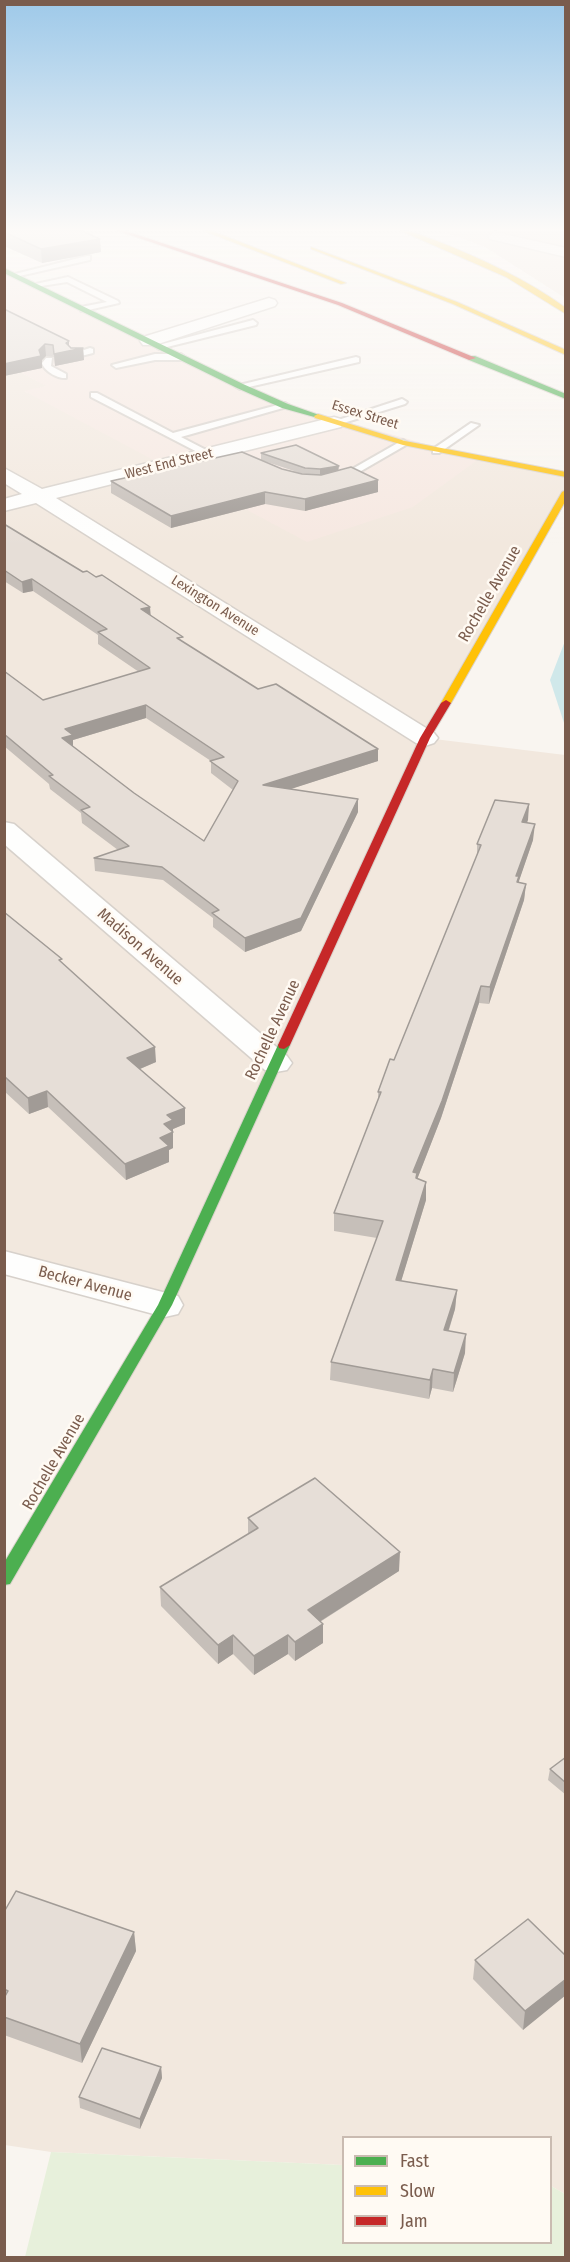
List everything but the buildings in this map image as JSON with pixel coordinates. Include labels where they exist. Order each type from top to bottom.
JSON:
[{"type":"main road","name":"Essex Street","points":[[141,337],[240,387],[334,423],[436,451],[566,475]]},
{"type":"main road","points":[[420,337],[566,396]]},
{"type":"main road","points":[[530,337],[566,353]]},
{"type":"main road","points":[[514,360],[566,388]]},
{"type":"main road","name":"Rochelle Avenue","points":[[4,1579],[165,1305],[425,738],[566,492]]},
{"type":"street","points":[[154,343],[173,337]]},
{"type":"street","name":"West End Street","points":[[4,505],[334,423]]},
{"type":"street","name":"Lexington Avenue","points":[[4,474],[425,738]]},
{"type":"street","name":"Madison Avenue","points":[[4,830],[276,1063]]},
{"type":"street","name":"Becker Avenue","points":[[4,1262],[165,1305]]},
{"type":"lane","points":[[154,343],[186,337]]},
{"type":"lane","points":[[74,355],[90,351]]},
{"type":"lane","points":[[116,364],[155,357],[182,357]]},
{"type":"lane","points":[[49,360],[46,363],[47,368],[63,376]]},
{"type":"lane","points":[[240,387],[356,360]]},
{"type":"lane","points":[[94,395],[207,454]]},
{"type":"lane","points":[[334,423],[402,402]]},
{"type":"lane","points":[[172,436],[285,406]]},
{"type":"lane","points":[[436,451],[474,425]]},
{"type":"lane","points":[[326,481],[338,480],[403,443]]},
{"type":"lane","points":[[227,449],[248,459]]},
{"type":"shaded area","points":[[5,337],[139,337],[266,399],[479,459],[413,507],[307,542],[24,391],[46,386],[5,364]]},
{"type":"shaded area","points":[[5,364],[47,386],[25,392],[479,459],[565,475],[565,492],[426,738],[565,755],[565,2194],[552,2187],[552,2136],[342,2136],[342,2165],[51,2152],[5,2145],[4,1578],[165,1306],[5,1262]]},
{"type":"green space","points":[[51,2152],[342,2165],[342,2244],[552,2244],[552,2187],[565,2194],[565,2257],[25,2257]]},
{"type":"water","points":[[565,641],[565,726],[550,680]]},
{"type":"traffic: fast","points":[[139,337],[240,386],[285,406],[318,416]]},
{"type":"traffic: fast","points":[[472,358],[566,397]]},
{"type":"traffic: fast","points":[[4,1579],[165,1305],[284,1045]]},
{"type":"traffic: slow","points":[[530,337],[566,353]]},
{"type":"traffic: slow","points":[[318,416],[403,443],[566,475]]},
{"type":"traffic: slow","points":[[446,703],[566,492]]},
{"type":"traffic: jam","points":[[420,337],[472,358]]},
{"type":"traffic: jam","points":[[284,1045],[425,738],[446,703]]}]
